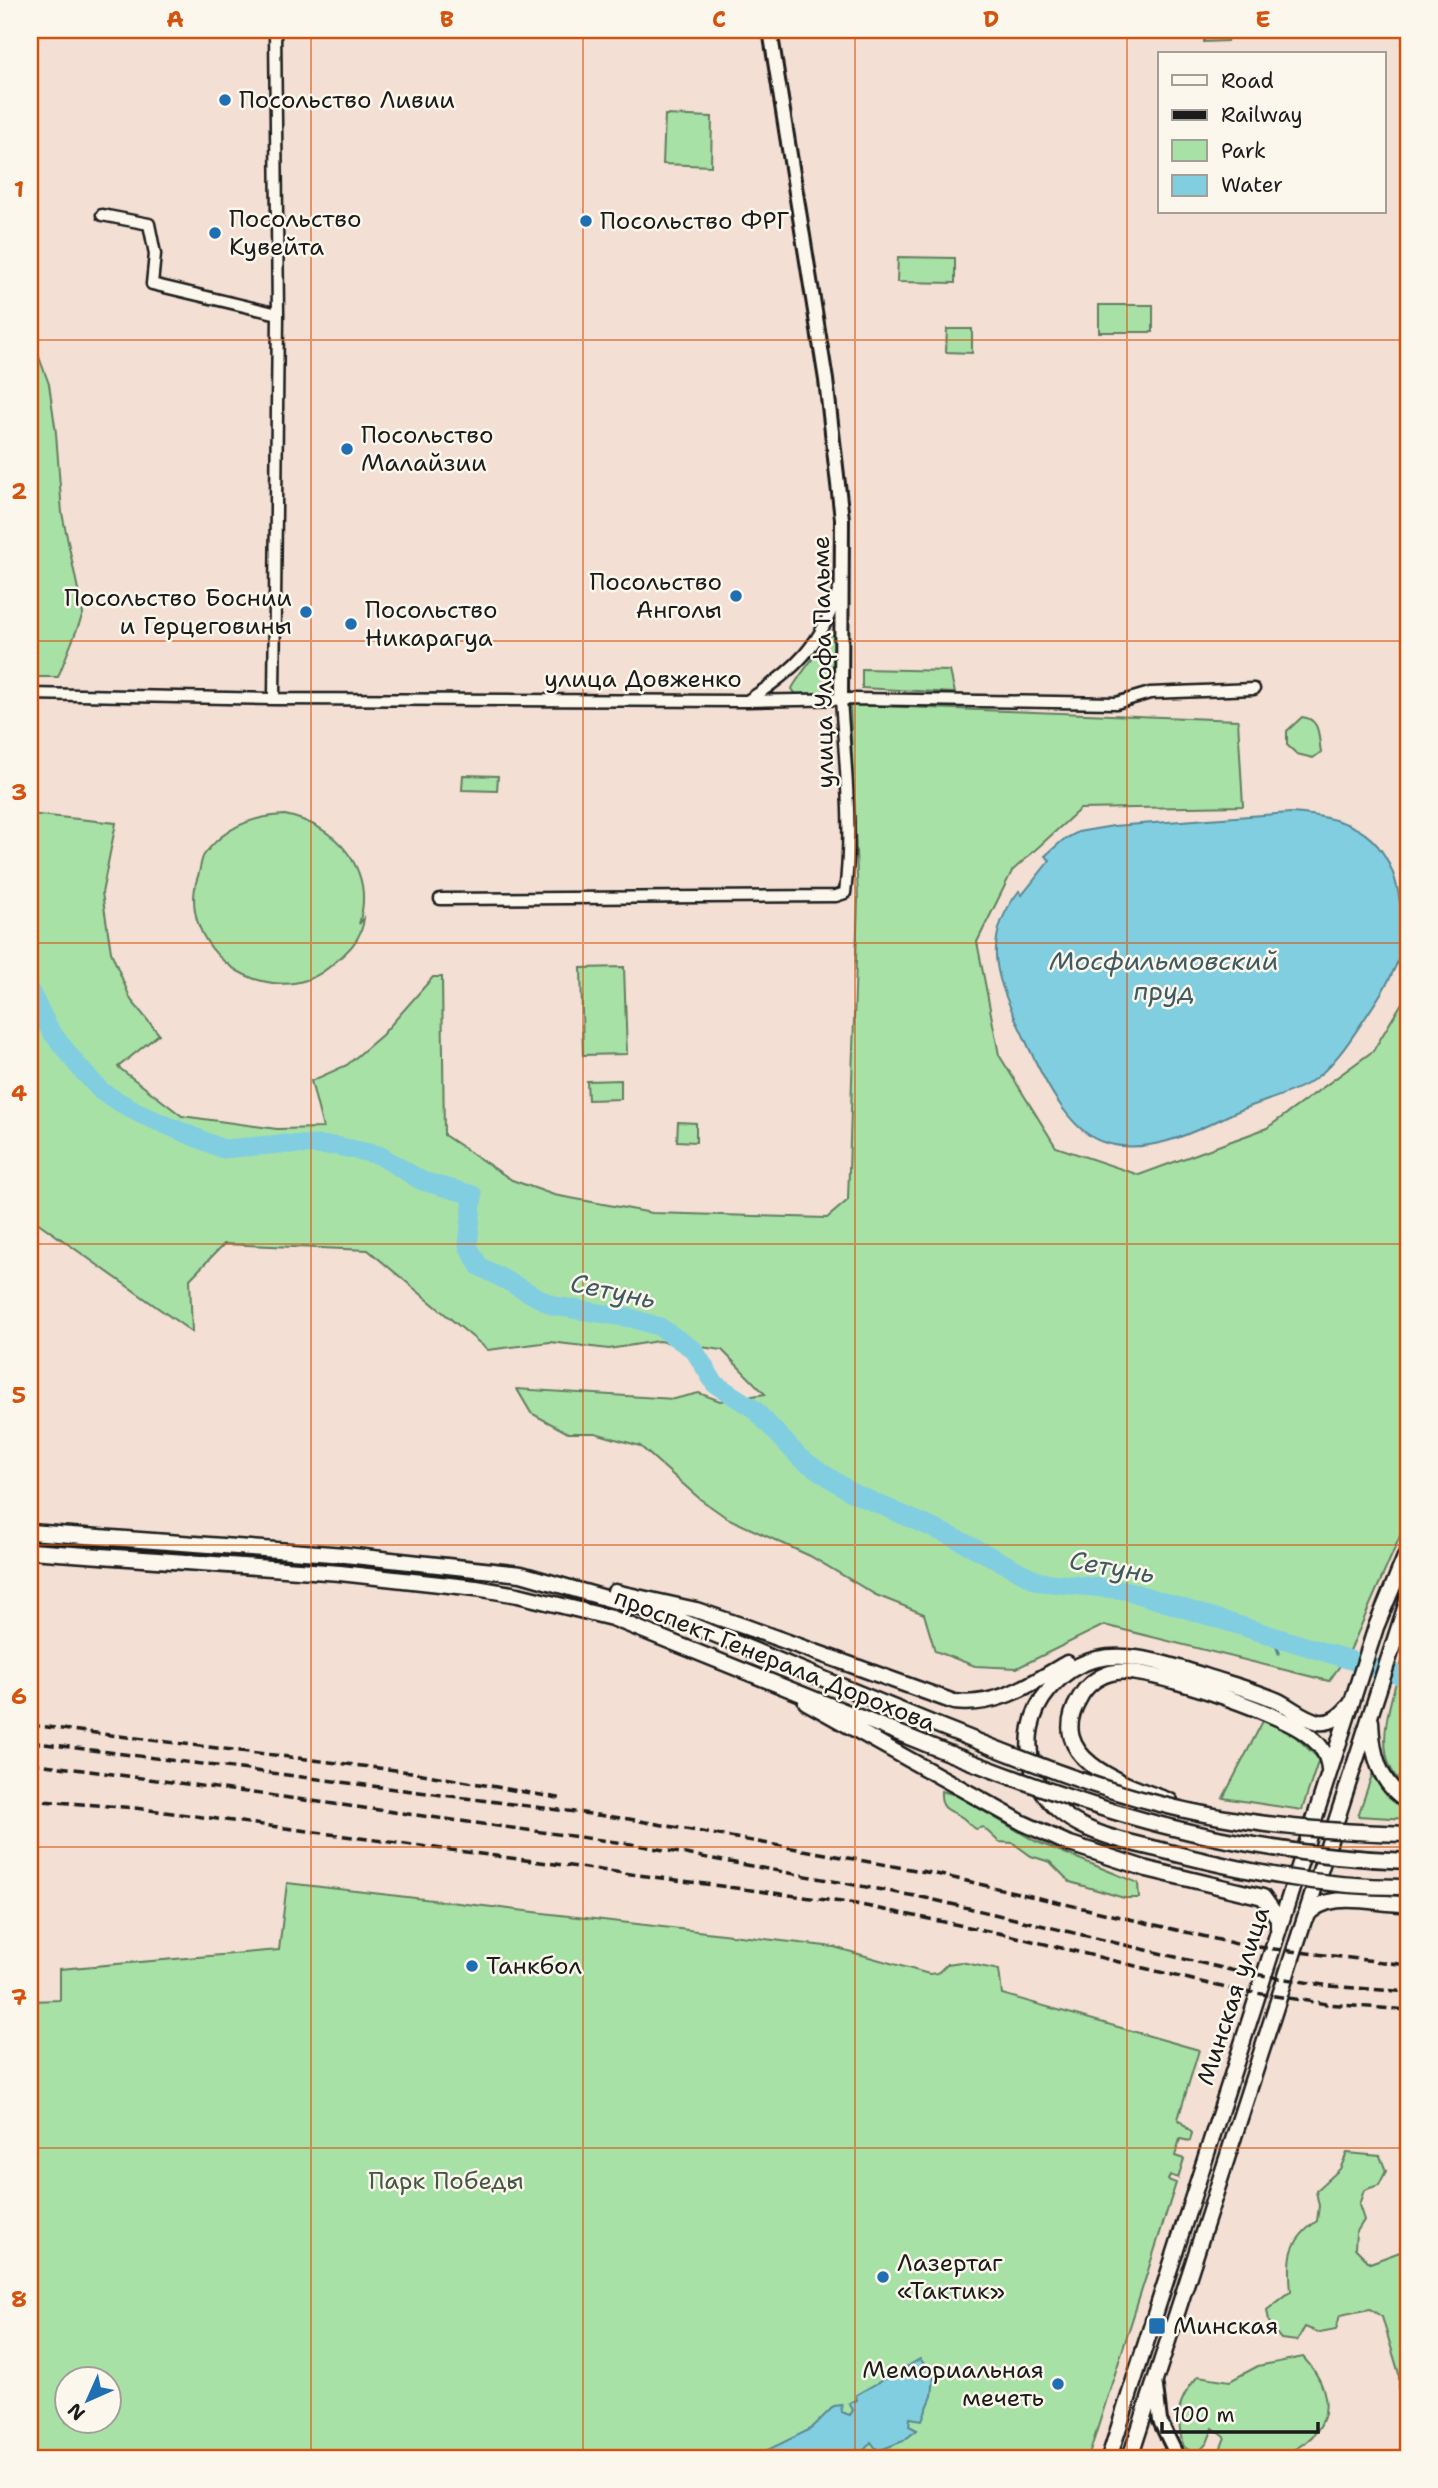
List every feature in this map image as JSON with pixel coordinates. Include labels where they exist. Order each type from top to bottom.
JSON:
[{"type":"main road","name":"проспект Генерала Дорохова","points":[[30,1532],[483,1568],[572,1587],[672,1616],[934,1724],[1112,1790],[1202,1813],[1325,1830],[1408,1834]]},
{"type":"main road","name":"Минская улица","points":[[1109,2458],[1376,1627],[1408,1550]]},
{"type":"main road","name":"проспект Генерала Дорохова","points":[[30,1551],[341,1573],[477,1588],[612,1618],[1052,1794],[1183,1833],[1317,1855],[1408,1861]]},
{"type":"main road","points":[[572,1587],[635,1595],[696,1610],[954,1702],[995,1700],[1068,1663],[1089,1656],[1113,1654],[1145,1658],[1210,1678],[1278,1701],[1321,1722],[1335,1719],[1352,1701]]},
{"type":"main road","name":"Минская улица","points":[[1130,2458],[1408,1599]]},
{"type":"main road","points":[[1113,1654],[1085,1662],[1054,1683],[1035,1713],[1029,1749],[1038,1784],[1060,1813],[1080,1826],[1127,1842],[1279,1877],[1338,1885],[1408,1887]]},
{"type":"main road","points":[[743,1669],[1023,1823],[1067,1843],[1147,1868],[1263,1897],[1278,1918],[1278,1930]]},
{"type":"main road","points":[[1202,1813],[1108,1777],[1090,1765],[1074,1742],[1072,1724],[1075,1706],[1085,1690],[1100,1678],[1127,1671],[1167,1681],[1288,1722],[1320,1746],[1328,1761],[1330,1775]]},
{"type":"main road","points":[[1372,1708],[1371,1738],[1377,1765],[1395,1792],[1408,1801]]},
{"type":"main road","points":[[1302,1922],[1316,1906],[1330,1900],[1408,1904]]},
{"type":"street","points":[[274,699],[278,314],[275,30]]},
{"type":"street","name":"улица Улофа Пальме","points":[[440,899],[836,896],[845,893],[848,870],[841,699],[842,519],[826,380],[769,30]]},
{"type":"street","points":[[102,215],[149,223],[155,254],[152,284],[278,314]]},
{"type":"street","points":[[746,701],[780,680],[812,646],[830,613],[843,574]]},
{"type":"street","name":"улица Довженко","points":[[30,694],[274,699],[841,699],[1116,703],[1150,693],[1254,689]]},
{"type":"street","points":[[1156,2378],[1156,2405],[1160,2421],[1178,2458]]},
{"type":"street","points":[[1147,2458],[1168,2458]]},
{"type":"green space","points":[[1205,30],[1229,30],[1227,41],[1204,42]]},
{"type":"green space","points":[[665,115],[712,117],[711,166],[663,164]]},
{"type":"green space","points":[[898,257],[955,258],[955,283],[897,282]]},
{"type":"green space","points":[[1099,305],[1153,305],[1153,332],[1099,332]]},
{"type":"green space","points":[[947,329],[972,329],[972,353],[946,352]]},
{"type":"green space","points":[[30,333],[49,384],[62,513],[83,614],[58,677],[30,677]]},
{"type":"green space","points":[[830,634],[834,637],[835,686],[827,693],[796,694],[792,689],[794,685]]},
{"type":"green space","points":[[862,669],[950,671],[955,693],[862,688]]},
{"type":"green space","points":[[850,705],[1238,720],[1243,806],[1080,809],[1012,871],[977,942],[999,1055],[1056,1147],[1139,1175],[1267,1128],[1373,1051],[1408,993],[1408,1518],[1349,1653],[1329,1681],[1104,1625],[1017,1668],[975,1666],[935,1651],[924,1614],[876,1595],[810,1556],[727,1518],[700,1499],[640,1446],[595,1433],[568,1433],[531,1413],[517,1389],[674,1399],[699,1393],[720,1401],[765,1394],[722,1350],[658,1341],[609,1349],[550,1342],[488,1350],[368,1250],[224,1244],[190,1279],[192,1332],[30,1217],[30,814],[116,823],[102,893],[111,952],[131,1000],[159,1034],[118,1067],[182,1116],[277,1129],[323,1128],[311,1081],[347,1065],[382,1035],[433,977],[442,977],[444,1135],[512,1180],[554,1195],[652,1213],[827,1218],[848,1200],[858,900]]},
{"type":"green space","points":[[1302,717],[1313,721],[1318,729],[1321,752],[1313,758],[1297,754],[1287,745],[1287,731]]},
{"type":"green space","points":[[463,775],[498,776],[497,791],[462,790]]},
{"type":"green space","points":[[285,815],[320,828],[347,852],[362,885],[363,904],[359,924],[364,918],[356,940],[328,968],[305,980],[280,984],[246,975],[231,967],[218,955],[199,927],[194,894],[203,857],[220,838],[250,821]]},
{"type":"green space","points":[[624,967],[627,1054],[583,1055],[581,968]]},
{"type":"green space","points":[[621,1080],[621,1099],[588,1100],[587,1081]]},
{"type":"green space","points":[[678,1122],[696,1123],[696,1142],[677,1141]]},
{"type":"green space","points":[[1404,1654],[1408,1655],[1408,1789],[1395,1776],[1388,1761],[1385,1743],[1386,1725]]},
{"type":"green space","points":[[1264,1719],[1293,1734],[1319,1759],[1302,1810],[1223,1798]]},
{"type":"green space","points":[[1372,1775],[1388,1794],[1408,1809],[1408,1819],[1358,1816]]},
{"type":"green space","points":[[941,1791],[956,1795],[1035,1841],[1138,1883],[1139,1898],[1124,1898],[1070,1882],[1050,1862],[1031,1856],[1013,1843],[999,1842],[983,1827],[976,1829],[947,1809],[942,1803]]},
{"type":"green space","name":"Парк Победы","points":[[287,1883],[834,1947],[929,1974],[938,1973],[947,1964],[961,1962],[999,1970],[1002,1994],[1199,2050],[1178,2119],[1192,2133],[1190,2141],[1180,2139],[1175,2156],[1184,2159],[1178,2178],[1170,2175],[1168,2180],[1176,2183],[1088,2458],[30,2458],[30,2001],[60,2000],[60,1969],[279,1950]]},
{"type":"green space","points":[[1347,2153],[1380,2156],[1386,2171],[1379,2185],[1364,2190],[1359,2205],[1364,2220],[1356,2233],[1355,2248],[1370,2263],[1408,2249],[1408,2458],[1399,2404],[1399,2374],[1382,2317],[1370,2309],[1340,2315],[1336,2330],[1320,2333],[1305,2327],[1297,2341],[1281,2339],[1270,2326],[1267,2310],[1291,2291],[1290,2260],[1295,2244],[1307,2228],[1317,2221],[1319,2206],[1316,2191],[1340,2169]]},
{"type":"green space","points":[[1303,2357],[1316,2373],[1326,2404],[1324,2418],[1317,2431],[1306,2442],[1272,2458],[1217,2458],[1225,2437],[1213,2428],[1207,2443],[1196,2455],[1183,2446],[1179,2426],[1180,2409],[1185,2393],[1198,2376],[1230,2381],[1258,2366]]},
{"type":"water","name":"Мосфильмовский пруд","points":[[1291,813],[1333,819],[1350,825],[1377,845],[1387,860],[1395,879],[1405,929],[1400,956],[1384,989],[1333,1062],[1310,1082],[1168,1141],[1121,1146],[1092,1137],[1079,1127],[1056,1099],[1007,999],[997,964],[996,946],[1006,910],[1019,891],[1022,895],[1050,860],[1045,856],[1063,840],[1078,832],[1113,826]]},
{"type":"water","points":[[920,2359],[934,2376],[932,2396],[922,2420],[910,2418],[909,2426],[917,2430],[903,2441],[878,2451],[871,2442],[859,2456],[849,2458],[845,2455],[838,2458],[751,2458],[811,2429],[834,2406],[842,2405],[841,2412],[850,2415],[853,2410],[849,2403],[857,2400],[856,2395]]},
{"type":"waterway","name":"Сетунь","points":[[30,991],[50,1030],[78,1066],[102,1092],[140,1114],[223,1149],[282,1144],[337,1146],[379,1155],[422,1181],[473,1195],[468,1246],[479,1266],[554,1306],[631,1318],[660,1327],[694,1350],[715,1384],[754,1409],[800,1458],[851,1492],[953,1537],[1040,1582],[1125,1590],[1408,1678]]},
{"type":"waterway","points":[[1274,1638],[1279,1653]]},
{"type":"railway","points":[[30,1725],[411,1772],[564,1799]]},
{"type":"railway","points":[[30,1742],[629,1819],[932,1873],[1241,1945],[1408,1965]]},
{"type":"railway","points":[[30,1763],[631,1844],[926,1898],[1235,1971],[1330,1986],[1408,1992]]},
{"type":"railway","points":[[30,1800],[135,1808],[856,1904],[1008,1935],[1230,1989],[1327,2004],[1408,2010]]},
{"type":"place","name":"Посольство Ливии","points":[[225,100]]},
{"type":"place","name":"Посольство ФРГ","points":[[586,221]]},
{"type":"place","name":"Посольство Кувейта","points":[[215,233]]},
{"type":"place","name":"Посольство Малайзии","points":[[347,449]]},
{"type":"place","name":"Посольство Анголы","points":[[736,596]]},
{"type":"place","name":"Посольство Боснии и Герцеговины","points":[[306,612]]},
{"type":"place","name":"Посольство Никарагуа","points":[[351,624]]},
{"type":"place","name":"Танкбол","points":[[472,1966]]},
{"type":"place","name":"Лазертаг «Тактик»","points":[[883,2277]]},
{"type":"place","name":"Минская","points":[[1157,2326]]},
{"type":"place","name":"Мемориальная мечеть","points":[[1058,2384]]}]
